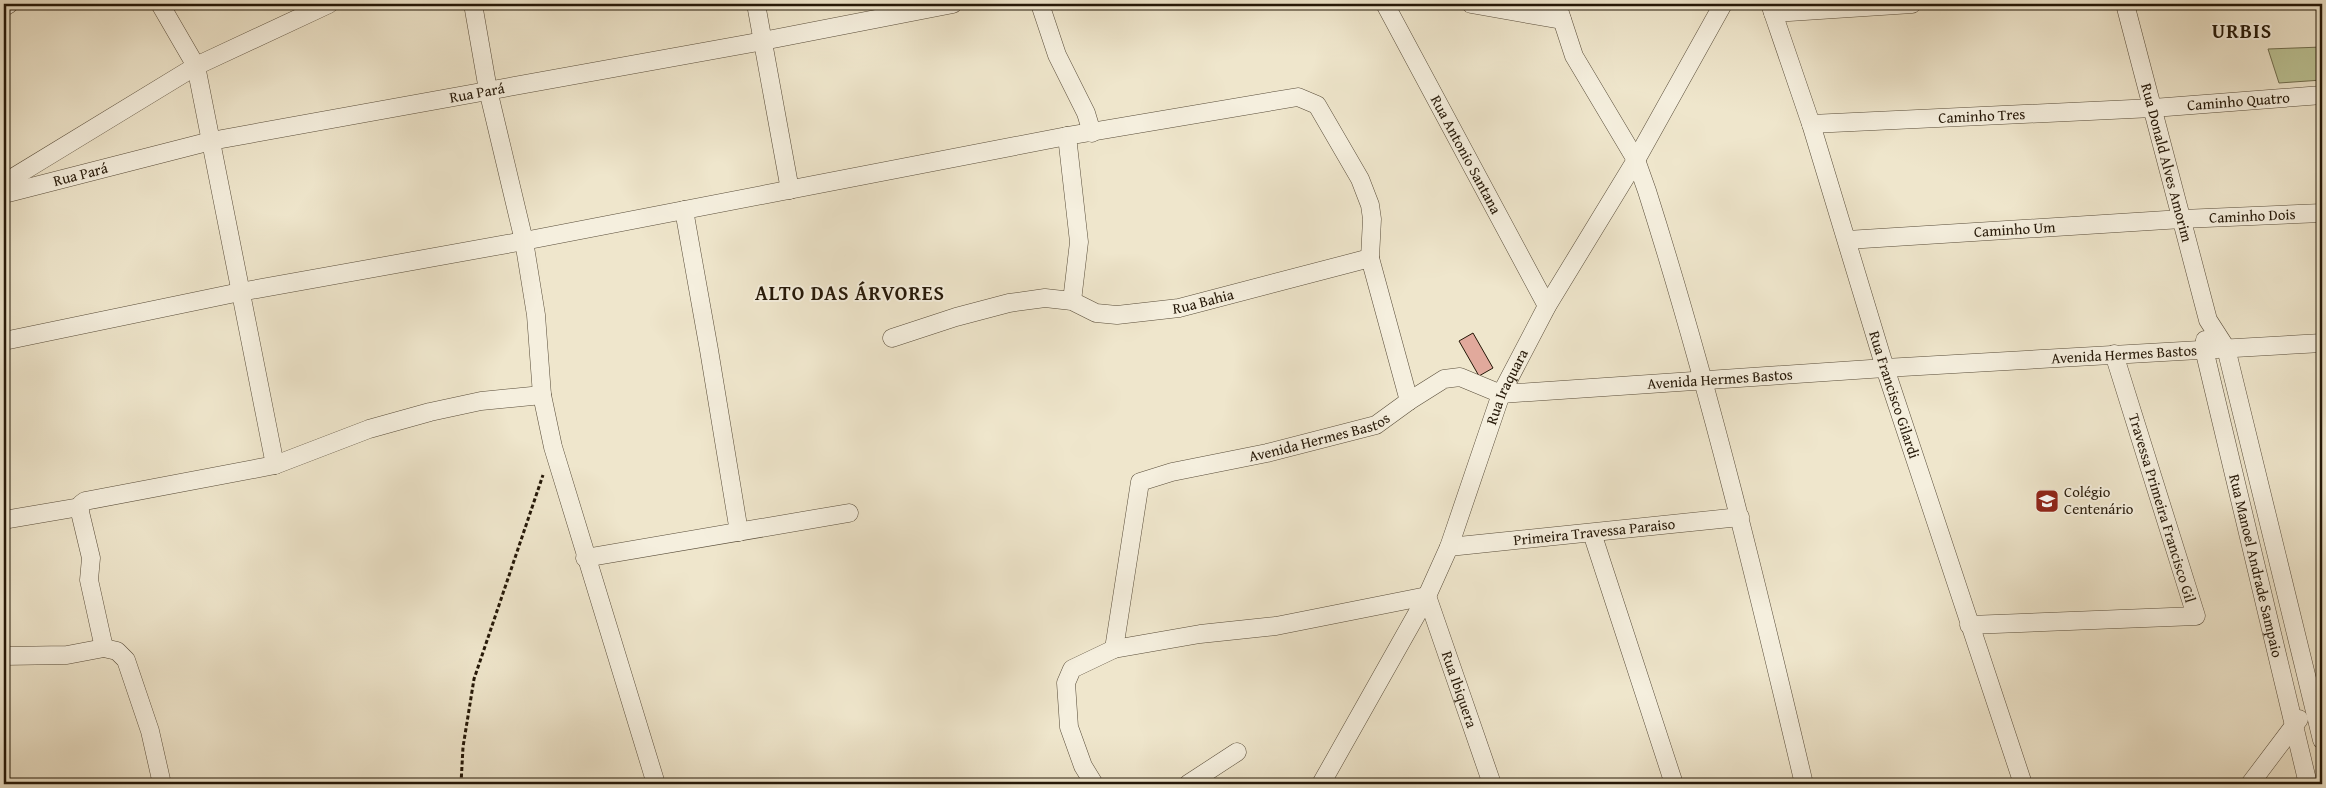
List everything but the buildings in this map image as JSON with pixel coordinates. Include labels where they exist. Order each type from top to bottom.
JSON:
[{"type":"street","points":[[4,7],[9,4]]},
{"type":"street","points":[[160,4],[196,66],[275,465]]},
{"type":"street","points":[[4,183],[196,66],[329,4]]},
{"type":"street","points":[[473,4],[488,90],[524,241],[536,315],[542,395],[553,447],[585,558],[656,784]]},
{"type":"street","points":[[756,4],[790,190]]},
{"type":"street","name":"Rua Pará","points":[[4,194],[211,141],[763,41],[953,4]]},
{"type":"street","points":[[1040,4],[1057,55],[1086,114],[1092,133]]},
{"type":"street","name":"Rua Antonio Santana","points":[[1384,4],[1547,306]]},
{"type":"street","points":[[1471,4],[1559,12],[1574,56],[1636,160],[1667,252],[1704,379],[1740,517],[1804,784]]},
{"type":"street","name":"Rua Iraquara","points":[[1321,784],[1427,596],[1449,547],[1501,394],[1547,306],[1636,160],[1723,4]]},
{"type":"street","points":[[1772,8],[1912,4]]},
{"type":"street","name":"Rua Donald Alves Amorim","points":[[2125,4],[2208,320],[2226,348]]},
{"type":"street","name":"Rua Francisco Gilardi","points":[[1772,8],[1847,240],[1885,368],[2023,784]]},
{"type":"street","name":"Caminho Quatro","points":[[2153,108],[2322,95]]},
{"type":"street","points":[[4,341],[240,292],[524,241],[1067,136],[1292,98],[1305,99],[1317,105],[1360,179],[1370,205],[1372,219],[1370,258],[1409,401]]},
{"type":"street","name":"Caminho Tres","points":[[1810,124],[2153,108]]},
{"type":"street","points":[[1067,136],[1079,242],[1072,301]]},
{"type":"street","points":[[684,210],[739,532]]},
{"type":"street","name":"Caminho Dois","points":[[2182,219],[2322,213]]},
{"type":"street","name":"Caminho Um","points":[[1847,240],[2182,219]]},
{"type":"street","name":"Rua Bahia","points":[[892,338],[917,328],[1009,303],[1045,298],[1072,301],[1096,313],[1116,315],[1179,308],[1370,258]]},
{"type":"street","name":"Rua Donald Alves Amorim","points":[[2204,349],[2208,320]]},
{"type":"street","name":"Avenida Hermes Bastos","points":[[1114,649],[1140,482],[1172,472],[1267,453],[1376,425],[1444,379],[1460,377],[1501,394],[1704,379],[2322,343]]},
{"type":"street","name":"Rua Manoel Andrade Sampaio","points":[[2226,348],[2322,740]]},
{"type":"street","name":"Rua Manoel Andrade Sampaio","points":[[2204,349],[2227,452],[2308,784]]},
{"type":"street","name":"Travessa Primeira Francisco Gil","points":[[1969,625],[2196,616],[2114,354]]},
{"type":"street","points":[[4,520],[80,507],[90,499],[275,465],[369,429],[430,412],[481,401],[542,395]]},
{"type":"street","points":[[2227,452],[2249,445]]},
{"type":"street","points":[[80,507],[92,558],[89,580],[104,648]]},
{"type":"street","points":[[585,558],[850,513]]},
{"type":"street","name":"Primeira Travessa Paraiso","points":[[1449,547],[1740,517]]},
{"type":"street","points":[[1592,533],[1674,784]]},
{"type":"street","points":[[1094,784],[1083,766],[1070,726],[1066,683],[1072,669],[1114,649],[1200,634],[1276,626],[1427,596]]},
{"type":"street","name":"Rua Ibiquera","points":[[1427,596],[1492,784]]},
{"type":"street","points":[[4,656],[67,655],[104,648],[117,651],[126,660],[150,731],[162,784]]},
{"type":"street","points":[[2250,784],[2313,701]]},
{"type":"street","points":[[1188,784],[1237,752]]},
{"type":"path","points":[[461,784],[463,747],[474,679],[553,447]]},
{"type":"green space","points":[[2322,47],[2322,80],[2279,83],[2268,49]]},
{"type":"place","name":"Colégio Centenário","points":[[2047,501]]},
{"type":"district","name":"URBIS","points":[[2242,31]]},
{"type":"district","name":"ALTO DAS ÁRVORES","points":[[850,293]]}]
